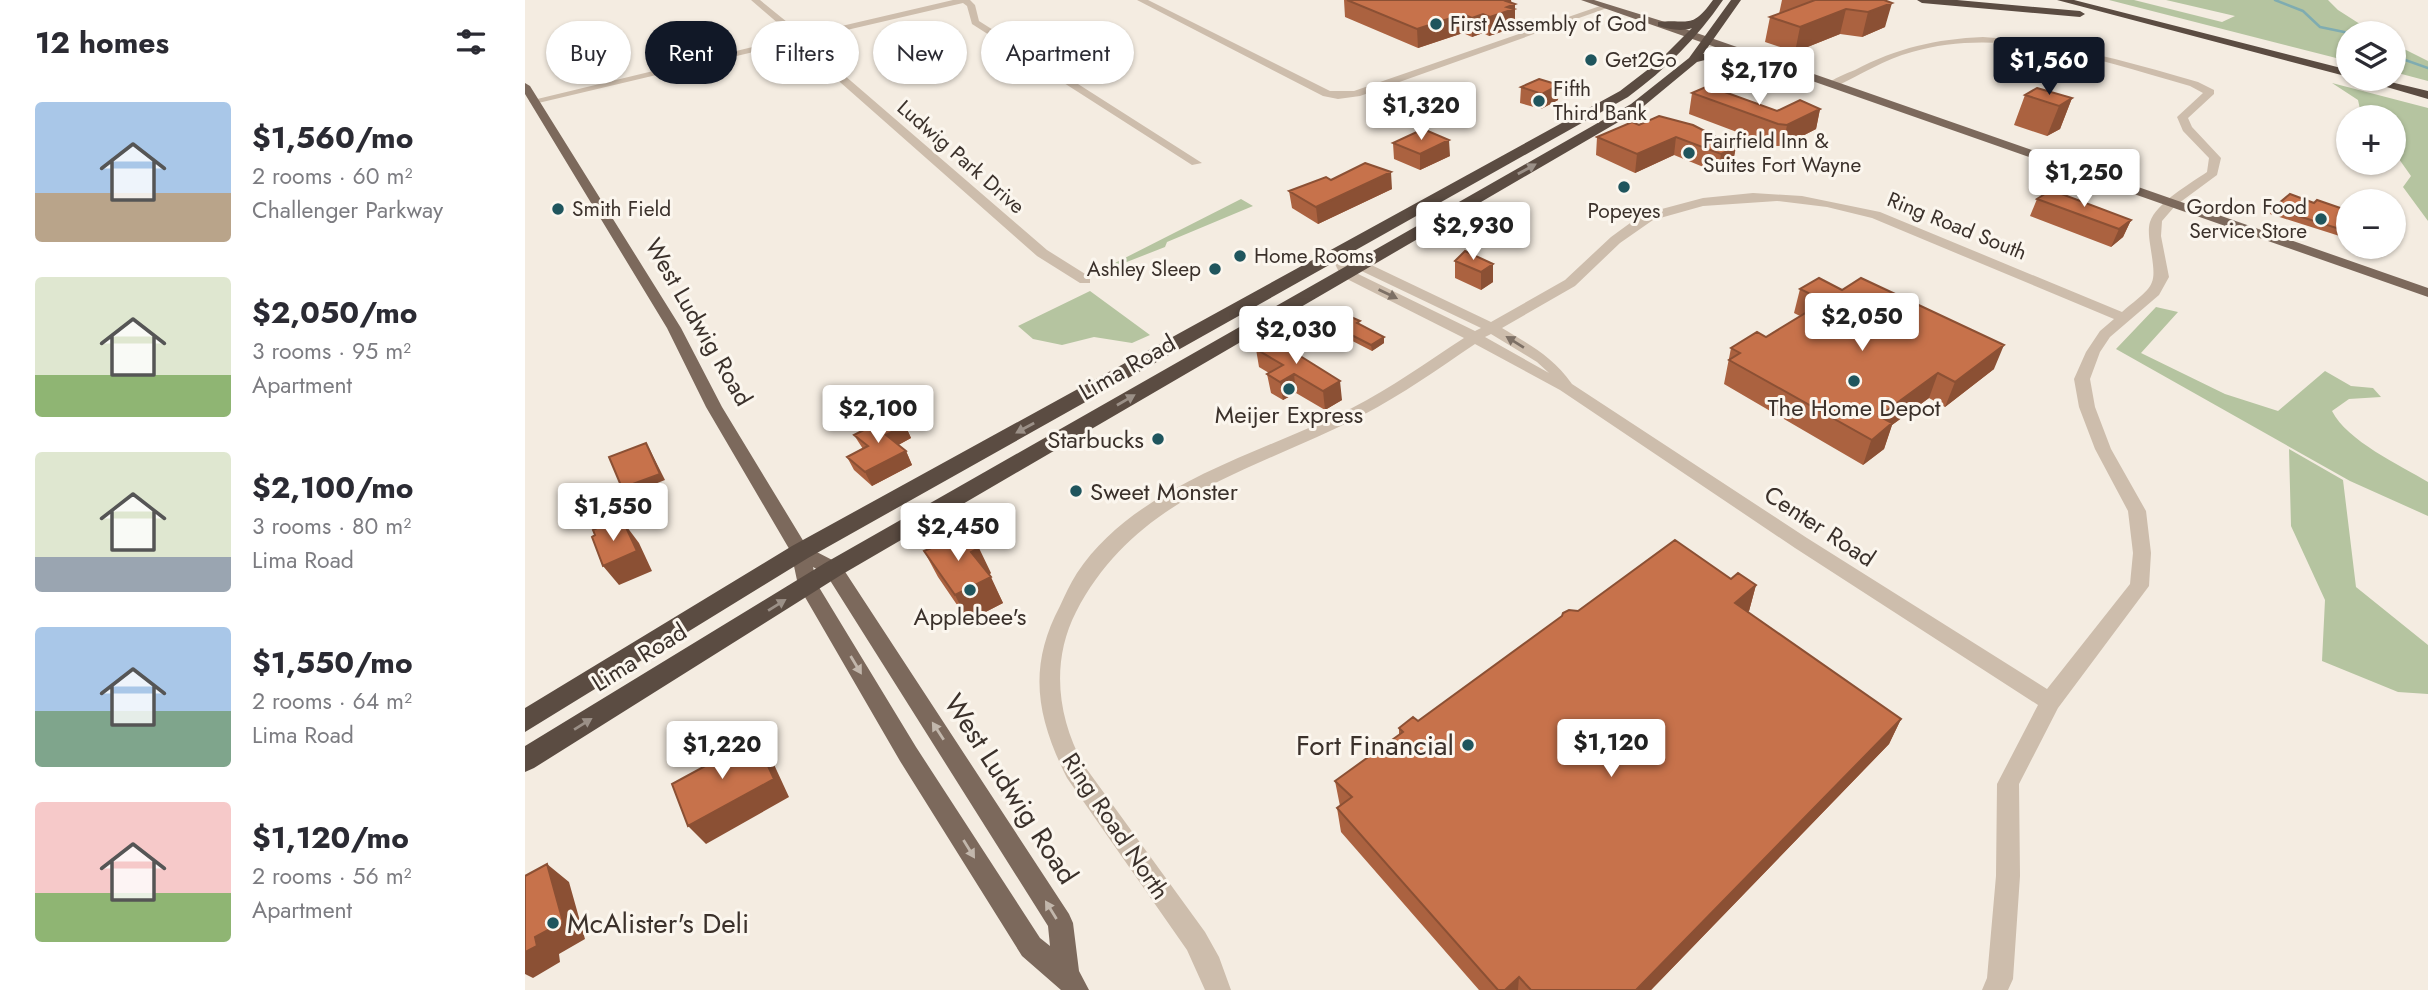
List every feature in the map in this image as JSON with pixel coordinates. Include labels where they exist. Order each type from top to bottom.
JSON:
[{"type":"highway","name":"Lima Road","points":[[525,760],[833,569],[1348,263],[1624,94],[1658,70],[1691,37],[1718,0]]},
{"type":"highway","points":[[1922,0],[2048,10],[2192,34]]},
{"type":"highway","points":[[2062,0],[2336,71]]},
{"type":"highway","points":[[2090,0],[2336,63]]},
{"type":"highway","points":[[2097,0],[2134,11]]},
{"type":"highway","name":"Lima Road","points":[[525,721],[800,552],[1348,263],[1635,107],[1693,60],[1737,4]]},
{"type":"highway","points":[[1662,24],[1684,27],[1707,17]]},
{"type":"highway","points":[[1693,60],[1717,54],[1735,55]]},
{"type":"highway","points":[[2406,83],[2424,90]]},
{"type":"highway","points":[[2406,87],[2424,90]]},
{"type":"main road","points":[[1585,0],[1662,24],[1691,37]]},
{"type":"main road","points":[[1606,7],[1610,11],[2428,293]]},
{"type":"main road","points":[[1706,42],[1783,72],[1799,74]]},
{"type":"main road","name":"West Ludwig Road","points":[[530,94],[674,328],[714,407],[800,552],[808,585],[908,754],[1031,947],[1071,983]]},
{"type":"main road","points":[[800,552],[833,569]]},
{"type":"main road","name":"West Ludwig Road","points":[[833,569],[1060,923],[1071,983]]},
{"type":"street","name":"Ludwig Park Drive","points":[[755,0],[780,21]]},
{"type":"street","points":[[859,24],[964,0],[971,5],[975,22],[1196,163]]},
{"type":"street","points":[[1141,0],[1327,94],[1338,96],[1356,94],[1606,7]]},
{"type":"street","points":[[1827,84],[1913,48],[1935,44],[1999,42],[2079,52],[2193,83],[2206,89],[2210,95],[2186,112],[2182,120],[2207,146],[2215,158],[2215,168],[2210,177],[2171,203],[2156,221],[2155,236],[2162,276],[2154,292],[2122,317],[2093,352],[2082,379],[2087,407],[2103,449],[2137,511],[2142,553],[2139,586],[2050,702],[2008,784],[2008,876],[2000,979],[1995,990]]},
{"type":"street","points":[[530,94],[751,48]]},
{"type":"street","name":"Ludwig Park Drive","points":[[848,84],[1042,253],[1085,280]]},
{"type":"street","name":"Ring Road South","points":[[1484,333],[1570,283],[1622,234],[1647,217],[1704,201],[1763,196],[1827,202],[1876,215],[2122,317]]},
{"type":"street","name":"Center Road","points":[[1348,263],[1484,333],[1536,373],[1566,387],[1801,543],[2050,702]]},
{"type":"street","name":"Ring Road North","points":[[1218,990],[1210,965],[1196,941],[1062,748],[1049,694],[1050,650],[1064,612],[1101,557],[1133,524],[1154,509],[1184,490],[1352,415],[1484,333]]},
{"type":"green space","points":[[2109,0],[2134,0],[2222,22],[2235,16],[2166,0],[2328,0],[2355,21],[2336,21],[2336,58]]},
{"type":"green space","points":[[2406,50],[2428,61],[2428,81],[2406,75]]},
{"type":"green space","points":[[2344,91],[2363,91],[2428,108],[2428,221],[2403,187],[2411,176],[2406,169],[2406,105],[2359,105],[2358,100]]},
{"type":"green space","points":[[1241,199],[1253,206],[1167,242],[1165,247],[1114,267],[1111,265]]},
{"type":"green space","points":[[1090,291],[1150,335],[1132,343],[1094,337],[1062,345],[1033,339],[1018,326]]},
{"type":"green space","points":[[2156,307],[2178,312],[2141,353],[2225,394],[2278,411],[2325,371],[2351,386],[2373,388],[2381,397],[2349,399],[2332,411],[2339,422],[2362,442],[2428,482],[2428,516],[2350,481],[2116,349]]},
{"type":"green space","points":[[2289,449],[2343,480],[2356,587],[2428,645],[2428,694],[2398,692],[2322,661],[2325,600],[2291,526]]},
{"type":"building","points":[[1347,0],[1508,0],[1506,1],[1515,4],[1507,7],[1514,9],[1490,17],[1483,14],[1472,18],[1463,14],[1417,29]]},
{"type":"building","points":[[1815,0],[1884,0],[1892,3],[1868,12],[1846,9],[1800,27],[1770,17]]},
{"type":"building","points":[[1539,79],[1559,85],[1542,94],[1521,87]]},
{"type":"building","points":[[1708,86],[1777,111],[1800,100],[1820,109],[1787,125],[1778,124],[1692,93]]},
{"type":"building","points":[[2037,88],[2072,98],[2059,106],[2025,95]]},
{"type":"building","points":[[1659,116],[1693,125],[1736,147],[1721,154],[1676,137],[1637,154],[1597,137],[1632,122],[1639,125]]},
{"type":"building","points":[[1423,129],[1449,140],[1420,154],[1393,143]]},
{"type":"building","points":[[1365,163],[1391,172],[1316,207],[1289,191],[1326,177],[1331,180]]},
{"type":"building","points":[[2051,190],[2131,220],[2119,229],[2037,199]]},
{"type":"building","points":[[2290,194],[2314,203],[2317,200],[2336,207],[2336,228],[2273,208]]},
{"type":"building","points":[[1465,251],[1493,264],[1481,272],[1455,261]]},
{"type":"building","name":"The Home Depot","points":[[1819,278],[1842,290],[1861,278],[2004,345],[1955,382],[1938,373],[1879,416],[1892,423],[1872,440],[1729,360],[1740,353],[1731,348],[1757,332],[1766,337],[1825,301],[1800,289]]},
{"type":"building","points":[[1337,313],[1360,321],[1357,323],[1384,337],[1371,345],[1324,321]]},
{"type":"building","points":[[1273,339],[1340,381],[1323,391],[1294,374],[1280,382],[1267,374],[1283,365],[1256,349]]},
{"type":"building","points":[[893,415],[905,425],[886,435],[906,451],[865,472],[847,457],[868,446],[854,435]]},
{"type":"building","points":[[646,443],[660,474],[622,488],[609,457]]},
{"type":"building","points":[[624,523],[637,551],[603,566],[592,537],[595,535],[593,530],[605,524],[608,530]]},
{"type":"building","points":[[968,533],[979,548],[971,552],[991,577],[955,595],[924,551]]},
{"type":"building","points":[[1675,540],[1731,579],[1738,573],[1756,585],[1735,603],[1901,719],[1636,990],[1531,990],[1519,977],[1505,990],[1498,990],[1337,808],[1352,797],[1335,781],[1403,732],[1399,728],[1413,717],[1418,721],[1563,613],[1569,610],[1578,611]]},
{"type":"building","points":[[756,740],[774,779],[688,826],[672,784],[709,764],[705,755],[727,744],[731,753]]},
{"type":"building","points":[[547,864],[563,922],[535,937],[537,946],[525,952],[525,876]]},
{"type":"waterway","points":[[2275,0],[2303,11],[2320,27],[2336,30]]},
{"type":"waterway","points":[[2406,60],[2428,68]]},
{"type":"place","name":"First Assembly of God","points":[[1436,24]]},
{"type":"place","name":"Get2Go","points":[[1591,60]]},
{"type":"place","name":"Fifth Third Bank","points":[[1539,101]]},
{"type":"place","name":"Fairfield Inn & Suites Fort Wayne","points":[[1689,153]]},
{"type":"place","name":"Popeyes","points":[[1624,187]]},
{"type":"place","name":"Smith Field","points":[[558,209]]},
{"type":"place","name":"Gordon Food Service Store","points":[[2321,219]]},
{"type":"place","name":"Home Rooms","points":[[1240,256]]},
{"type":"place","name":"Ashley Sleep","points":[[1215,269]]},
{"type":"place","name":"The Home Depot","points":[[1854,381]]},
{"type":"place","name":"Meijer Express","points":[[1289,389]]},
{"type":"place","name":"Starbucks","points":[[1158,439]]},
{"type":"place","name":"Sweet Monster","points":[[1076,491]]},
{"type":"place","name":"Applebee's","points":[[970,590]]},
{"type":"place","name":"Fort Financial","points":[[1468,745]]},
{"type":"place","name":"McAlister's Deli","points":[[553,923]]}]
